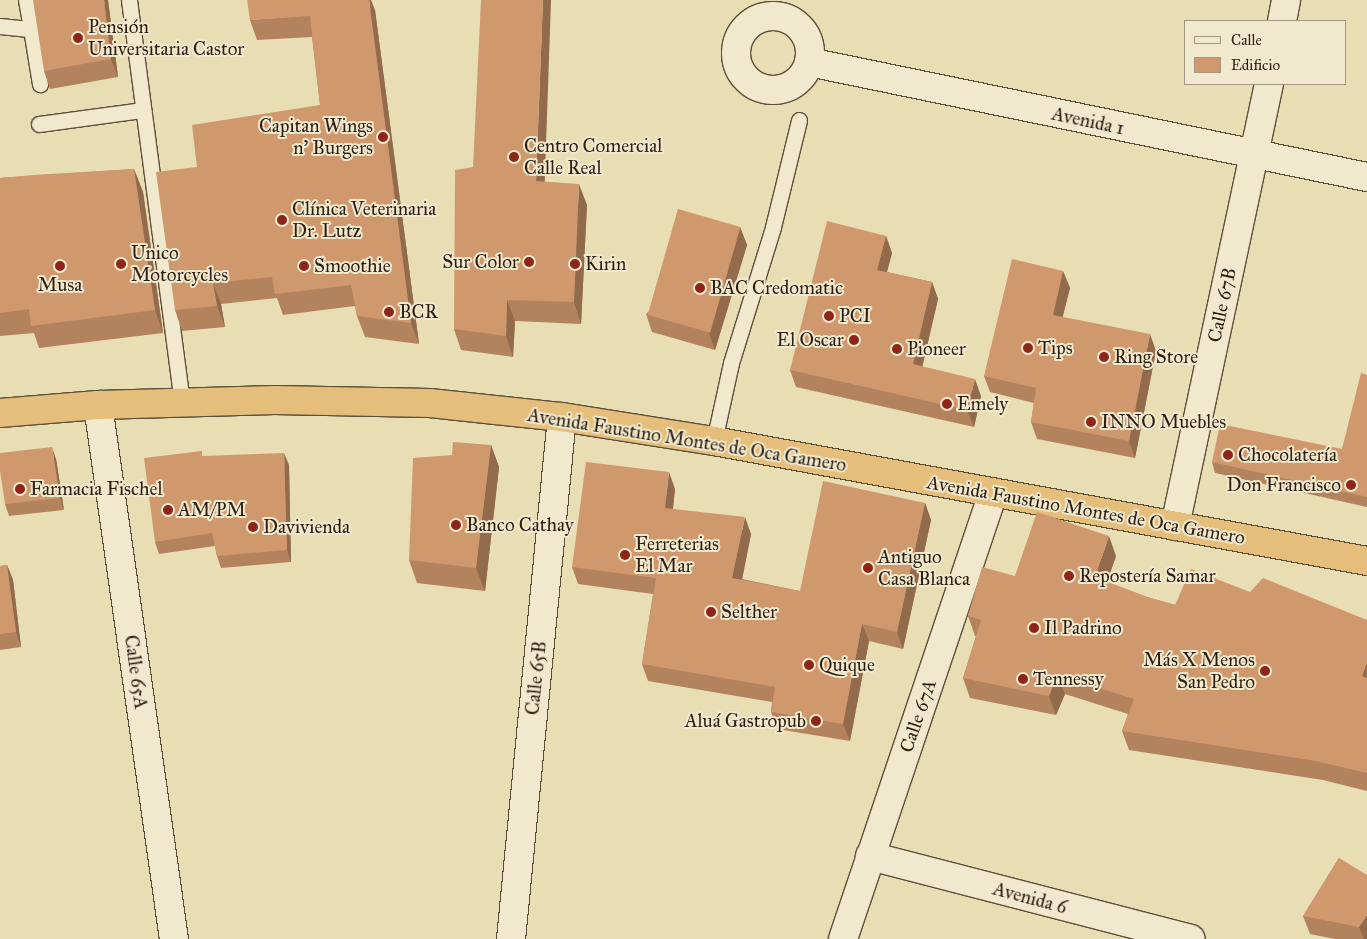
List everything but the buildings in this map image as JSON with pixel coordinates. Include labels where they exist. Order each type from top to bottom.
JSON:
[{"type":"highway","name":"Avenida Faustino Montes de Oca Gamero","points":[[0,413],[98,404],[275,400],[430,403],[562,417],[714,442],[1367,561]]},
{"type":"street","points":[[1282,20],[1286,0]]},
{"type":"street","name":"Avenida 1","points":[[809,62],[1367,178]]},
{"type":"street","name":"Calle 67B","points":[[1175,526],[1269,85]]},
{"type":"street","name":"Calle 65A","points":[[98,404],[174,939]]},
{"type":"street","name":"Calle 65B","points":[[511,939],[562,417]]},
{"type":"street","name":"Calle 67A","points":[[843,939],[993,492]]},
{"type":"street","name":"Avenida 6","points":[[870,856],[1190,939]]},
{"type":"lane","points":[[26,0],[40,84]]},
{"type":"lane","points":[[129,0],[182,402]]},
{"type":"lane","points":[[0,26],[30,29]]},
{"type":"lane","points":[[39,124],[143,110]]},
{"type":"lane","points":[[714,442],[731,363],[773,227],[799,120]]},
{"type":"place","name":"Pensión Universitaria Castor","points":[[78,38]]},
{"type":"place","name":"Capitan Wings n’ Burgers","points":[[383,137]]},
{"type":"place","name":"Centro Comercial Calle Real","points":[[514,157]]},
{"type":"place","name":"Clínica Veterinaria Dr. Lutz","points":[[282,220]]},
{"type":"place","name":"Sur Color","points":[[529,262]]},
{"type":"place","name":"Unico Motorcycles","points":[[121,264]]},
{"type":"place","name":"Kirin","points":[[575,264]]},
{"type":"place","name":"Musa","points":[[60,266]]},
{"type":"place","name":"Smoothie","points":[[304,266]]},
{"type":"place","name":"BAC Credomatic","points":[[700,288]]},
{"type":"place","name":"BCR","points":[[389,312]]},
{"type":"place","name":"PCI","points":[[829,316]]},
{"type":"place","name":"El Oscar","points":[[854,340]]},
{"type":"place","name":"Tips","points":[[1028,348]]},
{"type":"place","name":"Pioneer","points":[[897,349]]},
{"type":"place","name":"Ring Store","points":[[1104,357]]},
{"type":"place","name":"Emely","points":[[947,404]]},
{"type":"place","name":"INNO Muebles","points":[[1091,422]]},
{"type":"place","name":"Chocolatería","points":[[1228,455]]},
{"type":"place","name":"Don Francisco","points":[[1351,485]]},
{"type":"place","name":"Farmacia Fischel","points":[[20,489]]},
{"type":"place","name":"AM/PM","points":[[168,510]]},
{"type":"place","name":"Banco Cathay","points":[[456,525]]},
{"type":"place","name":"Davivienda","points":[[253,527]]},
{"type":"place","name":"Ferreterias El Mar","points":[[625,555]]},
{"type":"place","name":"Antiguo Casa Blanca","points":[[868,568]]},
{"type":"place","name":"Repostería Samar","points":[[1069,576]]},
{"type":"place","name":"Selther","points":[[711,612]]},
{"type":"place","name":"Il Padrino","points":[[1034,628]]},
{"type":"place","name":"Quique","points":[[809,665]]},
{"type":"place","name":"Más X Menos San Pedro","points":[[1265,671]]},
{"type":"place","name":"Tennessy","points":[[1023,679]]},
{"type":"place","name":"Aluá Gastropub","points":[[816,721]]}]
